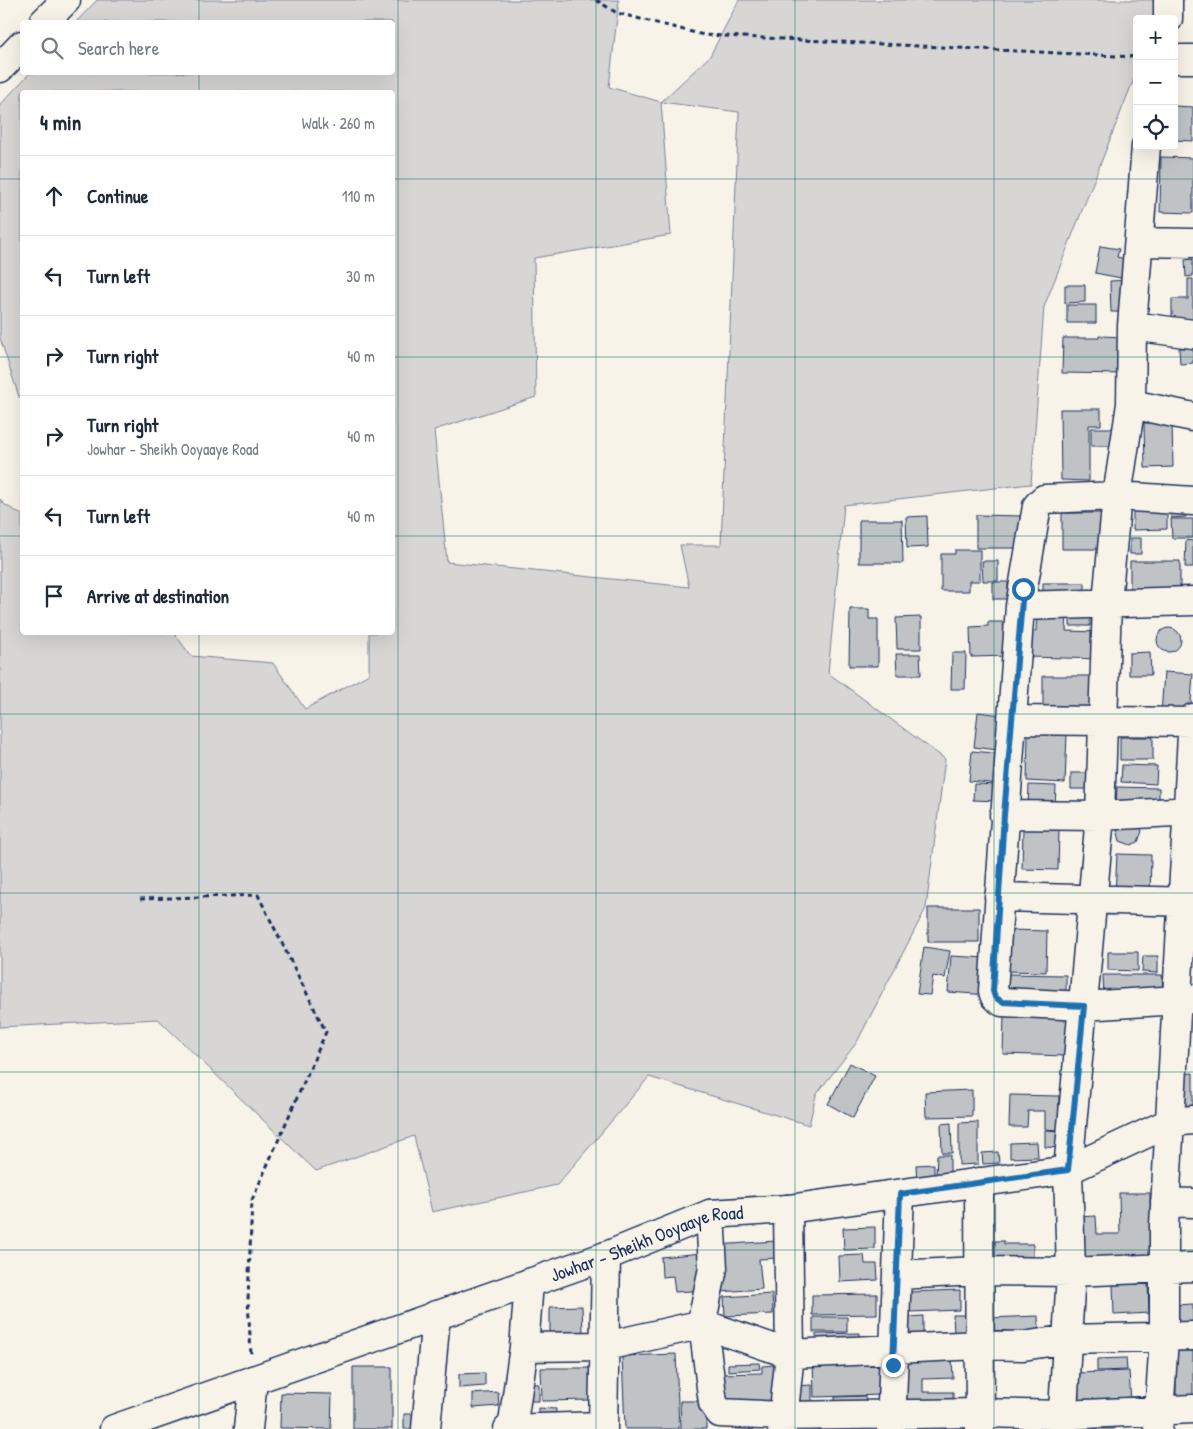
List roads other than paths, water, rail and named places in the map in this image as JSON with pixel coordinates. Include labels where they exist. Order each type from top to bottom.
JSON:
[{"type":"street","points":[[46,20],[66,0]]},
{"type":"street","points":[[1168,0],[1168,15]]},
{"type":"street","points":[[0,68],[20,47]]},
{"type":"street","points":[[1178,59],[1193,59]]},
{"type":"street","points":[[1063,1422],[1071,1272],[1068,1170],[1100,816],[1107,602],[1117,496],[1131,404],[1132,326],[1146,150]]},
{"type":"street","points":[[1140,242],[1193,243]]},
{"type":"street","points":[[1132,326],[1193,334]]},
{"type":"street","points":[[1131,404],[1193,417]]},
{"type":"street","points":[[1185,999],[1084,1006],[1002,1002],[995,997],[993,991],[1020,606],[1037,506],[1044,498],[1117,496],[1193,501]]},
{"type":"street","points":[[1020,606],[1193,601]]},
{"type":"street","points":[[1012,720],[1193,721],[1182,1121],[1165,1202],[1164,1338],[1159,1419]]},
{"type":"street","points":[[1004,815],[1100,816],[1191,811]]},
{"type":"street","points":[[999,897],[1188,902]]},
{"type":"street","name":"Jowhar - Sheikh Ooyaaye Road","points":[[114,1429],[606,1256],[710,1214],[788,1208],[1068,1170],[1182,1121]]},
{"type":"street","points":[[979,1182],[980,1421]]},
{"type":"street","points":[[891,1421],[900,1194]]},
{"type":"street","points":[[1165,1202],[1193,1203]]},
{"type":"street","points":[[782,1422],[790,1354],[788,1208]]},
{"type":"street","points":[[710,1214],[713,1268],[703,1324],[715,1421],[1063,1422],[1159,1419],[1193,1409]]},
{"type":"street","points":[[508,1429],[604,1428],[606,1256]]},
{"type":"street","points":[[897,1275],[978,1271],[1071,1272],[1193,1267]]},
{"type":"street","points":[[512,1429],[524,1347],[529,1283]]},
{"type":"street","points":[[426,1429],[436,1315]]},
{"type":"street","points":[[524,1347],[606,1346],[703,1324],[790,1354],[979,1345],[1023,1346],[1068,1339],[1193,1336]]},
{"type":"street","points":[[248,1429],[252,1380]]}]
